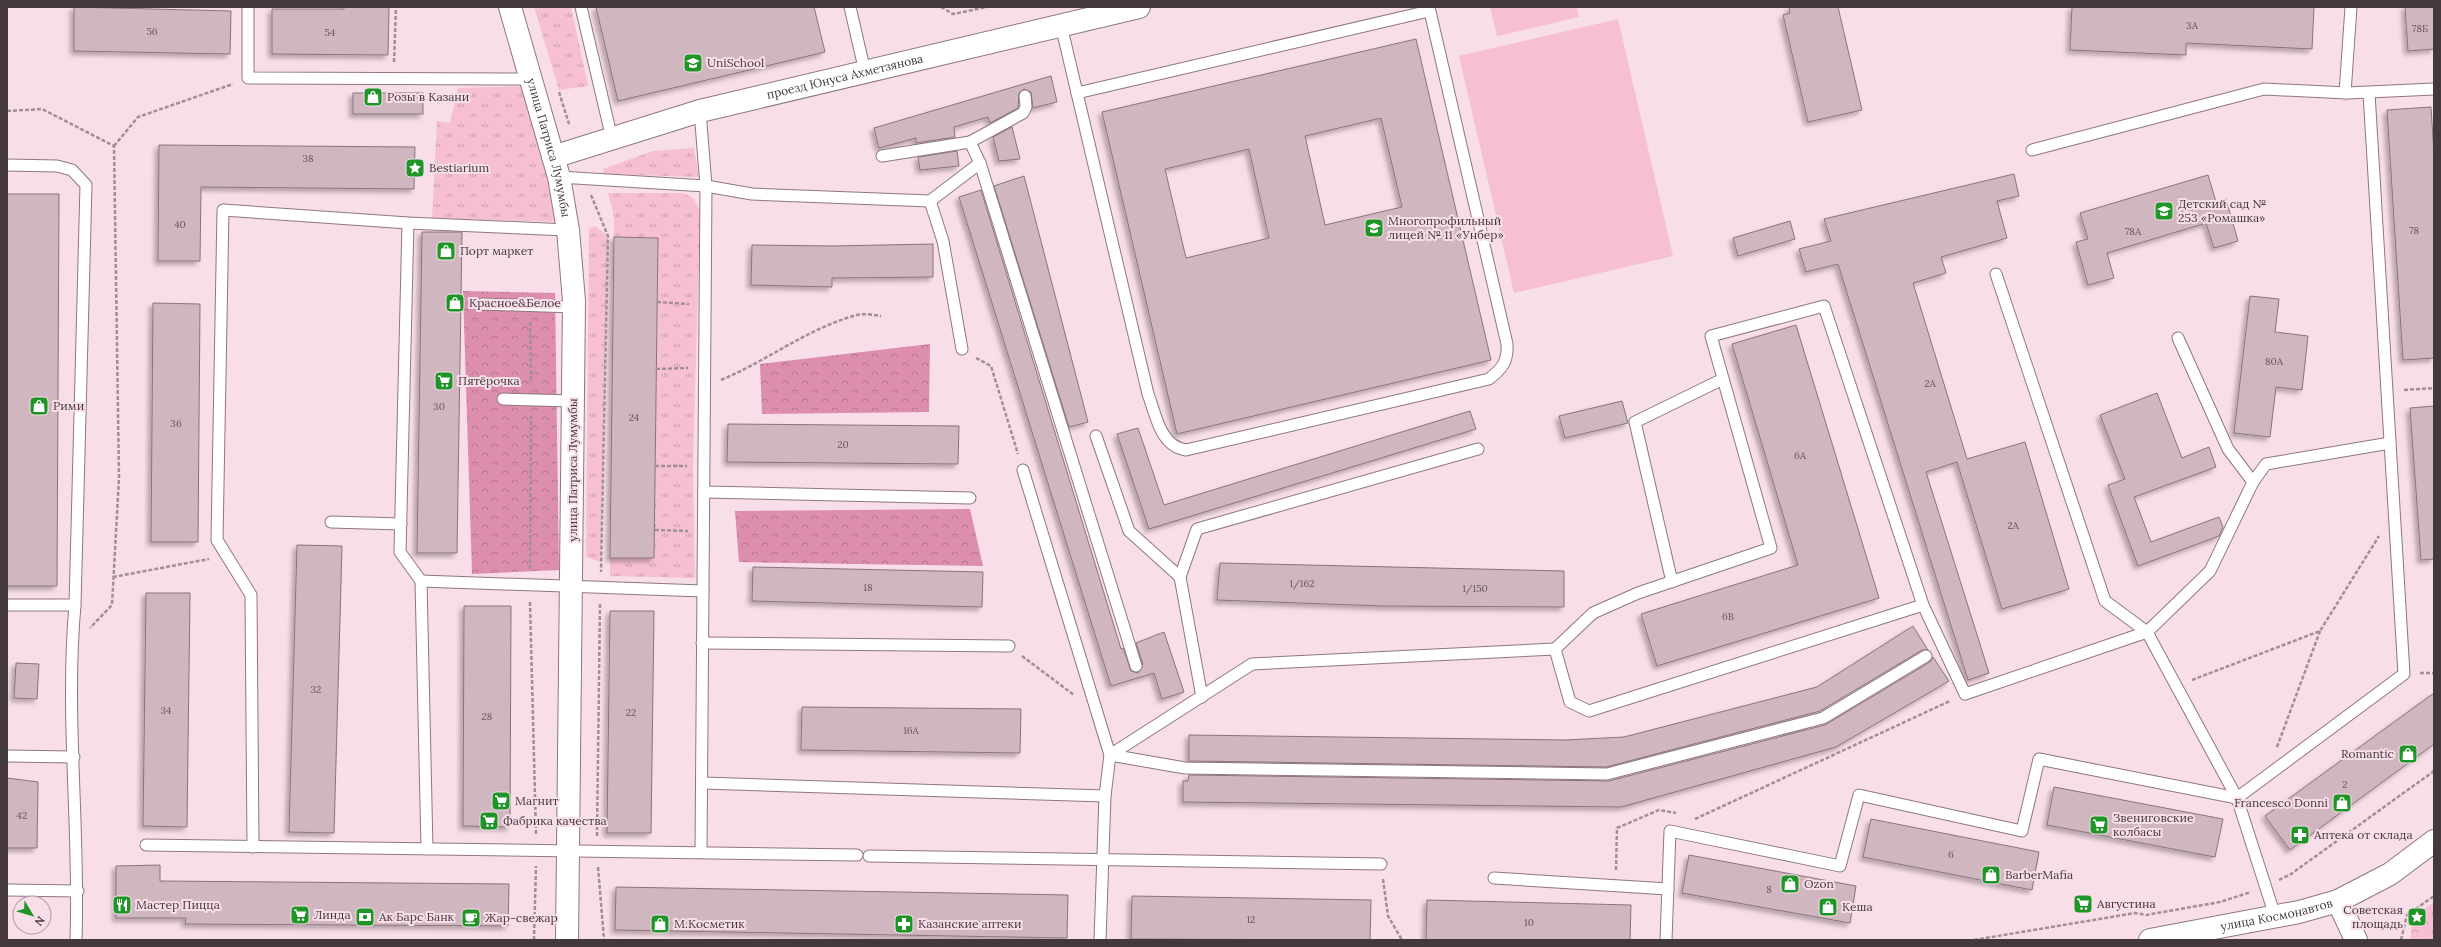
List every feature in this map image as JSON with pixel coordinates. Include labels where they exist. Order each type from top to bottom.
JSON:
[{"type":"street","name":"улица Патриса Лумумбы","points":[[510,7],[556,167],[568,230],[574,307],[568,940]]},
{"type":"street","name":"проезд Юнуса Ахметзянова","points":[[556,167],[612,139],[700,111],[1061,26],[1097,12],[1139,7]]},
{"type":"street","name":"улица Космонавтов","points":[[2150,940],[2275,916],[2338,901],[2390,874],[2434,841]]},
{"type":"street","points":[[2338,901],[2356,940]]},
{"type":"lane","points":[[248,7],[248,78],[530,79]]},
{"type":"lane","points":[[581,7],[612,139]]},
{"type":"lane","points":[[850,7],[865,72]]},
{"type":"lane","points":[[2345,93],[2351,7]]},
{"type":"lane","points":[[1061,26],[1148,394],[1165,439],[1171,446],[1186,450],[1201,447],[1489,379],[1502,368],[1508,357],[1507,344],[1429,9],[1077,93]]},
{"type":"lane","points":[[2032,150],[2252,91],[2277,88],[2345,93],[2370,93],[2434,89]]},
{"type":"lane","points":[[1666,940],[1670,831],[1840,866],[1859,795],[2022,831],[2039,759],[2237,798],[2404,674],[2370,93]]},
{"type":"lane","points":[[882,156],[970,142],[1023,113],[1026,104],[1024,96]]},
{"type":"lane","points":[[700,111],[706,186],[701,852]]},
{"type":"lane","points":[[970,142],[980,163],[1136,666]]},
{"type":"lane","points":[[556,167],[706,186],[752,194],[930,201],[980,163]]},
{"type":"lane","points":[[7,165],[57,166],[72,170],[86,185],[75,605],[70,649],[78,891],[76,940]]},
{"type":"lane","points":[[930,201],[943,241],[962,349]]},
{"type":"lane","points":[[253,847],[251,595],[216,540],[223,210],[408,222],[568,230]]},
{"type":"lane","points":[[408,222],[400,552],[421,581],[427,850]]},
{"type":"lane","points":[[1996,274],[2105,601],[2147,632],[2177,686],[2237,798],[2275,916]]},
{"type":"lane","points":[[482,304],[574,307]]},
{"type":"lane","points":[[1110,756],[1252,664],[1555,649],[1593,613],[1672,582],[1771,548],[1711,336],[1824,306],[1922,605],[1965,694],[2147,632],[2210,571],[2253,482],[2266,464],[2390,443]]},
{"type":"lane","points":[[2178,338],[2228,449],[2253,482]]},
{"type":"lane","points":[[1672,582],[1635,422],[1723,379]]},
{"type":"lane","points":[[504,399],[573,401]]},
{"type":"lane","points":[[1096,436],[1129,531],[1180,577]]},
{"type":"lane","points":[[1202,697],[1180,577],[1197,529],[1478,448]]},
{"type":"lane","points":[[1023,470],[1110,756],[1105,796],[1104,861],[1100,940]]},
{"type":"lane","points":[[704,492],[970,498]]},
{"type":"lane","points":[[331,522],[401,524]]},
{"type":"lane","points":[[421,581],[703,591]]},
{"type":"lane","points":[[7,605],[75,605]]},
{"type":"lane","points":[[1555,649],[1570,702],[1590,711],[1922,605]]},
{"type":"lane","points":[[702,643],[1009,646]]},
{"type":"lane","points":[[1110,756],[1185,768],[1607,774],[1823,718],[1926,656]]},
{"type":"lane","points":[[7,756],[74,757]]},
{"type":"lane","points":[[702,783],[1105,796]]},
{"type":"lane","points":[[146,845],[857,855]]},
{"type":"lane","points":[[869,856],[1104,861],[1381,864]]},
{"type":"lane","points":[[1494,878],[1668,889]]},
{"type":"lane","points":[[7,890],[78,891]]},
{"type":"path","points":[[393,78],[396,7]]},
{"type":"path","points":[[941,7],[953,14],[986,7]]},
{"type":"path","points":[[70,649],[112,605],[119,478],[114,146],[138,117],[248,78]]},
{"type":"path","points":[[7,111],[42,109],[114,146]]},
{"type":"path","points":[[590,194],[608,236],[600,577]]},
{"type":"path","points":[[657,302],[705,304]]},
{"type":"path","points":[[530,305],[530,585],[537,851],[534,940]]},
{"type":"path","points":[[705,388],[748,369],[812,333],[858,314],[881,316]]},
{"type":"path","points":[[962,349],[991,366],[1023,470]]},
{"type":"path","points":[[656,369],[705,368]]},
{"type":"path","points":[[2387,391],[2434,388]]},
{"type":"path","points":[[655,466],[704,467]]},
{"type":"path","points":[[2266,776],[2320,631],[2394,511]]},
{"type":"path","points":[[655,530],[704,532]]},
{"type":"path","points":[[114,577],[226,556]]},
{"type":"path","points":[[600,601],[597,852],[604,940]]},
{"type":"path","points":[[2177,686],[2320,631]]},
{"type":"path","points":[[1009,646],[1098,713]]},
{"type":"path","points":[[1670,831],[1965,694]]},
{"type":"path","points":[[1974,940],[2136,913],[2146,916],[2220,902],[2265,887],[2291,874],[2434,771]]},
{"type":"path","points":[[1616,886],[1617,828],[1659,810],[1682,815]]},
{"type":"path","points":[[1690,816],[1698,818]]},
{"type":"path","points":[[1381,864],[1388,916],[1402,940]]},
{"type":"path","points":[[2401,940],[2407,915],[2434,896]]},
{"type":"green space","points":[[534,7],[571,7],[588,86],[559,90]]},
{"type":"green space","points":[[1490,7],[1577,7],[1579,17],[1497,36]]},
{"type":"green space","points":[[1618,19],[1673,256],[1514,293],[1459,56]]},
{"type":"green space","points":[[523,86],[548,172],[560,222],[432,218],[437,121],[450,123],[458,88]]},
{"type":"green space","points":[[694,148],[699,177],[604,174],[603,169],[653,151]]},
{"type":"green space","points":[[608,193],[684,193],[694,199],[700,211],[693,467],[695,578],[610,576],[610,558],[654,558],[658,238],[614,237],[614,216]]},
{"type":"green space","points":[[595,226],[608,236],[601,562],[586,557],[589,229]]},
{"type":"green space","points":[[463,291],[555,293],[559,570],[472,574]]},
{"type":"green space","points":[[930,344],[929,412],[762,414],[760,364]]},
{"type":"green space","points":[[970,509],[983,566],[739,562],[735,511]]},
{"type":"green space","points":[[2434,902],[2434,940],[2410,940],[2413,917]]},
{"type":"building","points":[[74,7],[231,11],[230,54],[74,51]]},
{"type":"building","points":[[344,7],[389,7],[388,55],[272,54],[272,9],[344,9]]},
{"type":"building","name":"UniSchool","points":[[596,7],[814,7],[825,52],[618,101]]},
{"type":"building","points":[[1789,7],[1838,7],[1862,110],[1808,122],[1783,15],[1790,13]]},
{"type":"building","points":[[2072,7],[2314,7],[2312,49],[2186,43],[2186,55],[2070,50]]},
{"type":"building","points":[[2405,7],[2434,7],[2434,49],[2408,51]]},
{"type":"building","points":[[1416,39],[1491,360],[1177,434],[1102,112]],"holes":[[[1381,118],[1402,207],[1325,225],[1305,136]],[[1249,149],[1269,238],[1186,258],[1165,169]]]},
{"type":"building","points":[[1051,76],[1057,102],[1033,108],[1031,92],[1024,89],[1019,93],[1018,108],[990,123],[988,117],[954,127],[955,137],[916,143],[916,138],[879,148],[874,128]]},
{"type":"building","points":[[353,93],[423,93],[423,114],[353,114]]},
{"type":"building","points":[[2431,107],[2434,154],[2434,358],[2403,360],[2387,110]]},
{"type":"building","points":[[1012,127],[1020,159],[999,161],[993,137]]},
{"type":"building","points":[[159,145],[415,147],[414,189],[201,187],[200,261],[158,261]]},
{"type":"building","points":[[957,151],[959,166],[920,170],[918,157]]},
{"type":"building","points":[[2014,174],[2019,196],[1997,201],[2007,238],[1941,257],[1946,273],[1913,283],[1967,459],[2025,442],[2069,589],[2002,609],[1957,462],[1926,472],[1989,673],[1968,680],[1838,264],[1806,272],[1799,249],[1831,241],[1824,219]]},
{"type":"building","points":[[2208,175],[2216,202],[2226,199],[2238,241],[2214,248],[2206,223],[2107,253],[2114,278],[2088,285],[2076,242],[2088,239],[2080,213]]},
{"type":"building","points":[[1024,176],[1088,422],[1069,427],[994,186]]},
{"type":"building","points":[[981,190],[1121,649],[1123,648],[1131,671],[1138,673],[1143,664],[1136,643],[1164,632],[1184,692],[1162,699],[1154,673],[1111,686],[959,197]]},
{"type":"building","points":[[7,194],[59,194],[57,586],[7,586]]},
{"type":"building","points":[[1790,221],[1795,239],[1738,256],[1733,238]]},
{"type":"building","points":[[422,232],[462,232],[457,553],[417,553]]},
{"type":"building","points":[[614,237],[658,238],[654,558],[610,558]]},
{"type":"building","points":[[933,244],[933,277],[832,278],[832,287],[751,285],[752,245],[832,246]]},
{"type":"building","points":[[2250,296],[2279,299],[2275,332],[2308,336],[2302,390],[2276,387],[2270,437],[2234,433]]},
{"type":"building","points":[[153,303],[200,304],[198,542],[151,542]]},
{"type":"building","points":[[1796,325],[1879,598],[1657,666],[1641,614],[1798,565],[1732,344]]},
{"type":"building","points":[[2157,393],[2182,458],[2209,447],[2216,467],[2134,497],[2151,542],[2219,517],[2223,527],[2219,536],[2138,566],[2108,485],[2125,479],[2100,415]]},
{"type":"building","points":[[1622,401],[1628,423],[1565,438],[1559,416]]},
{"type":"building","points":[[2434,406],[2434,559],[2421,560],[2410,408]]},
{"type":"building","points":[[1470,411],[1476,429],[1149,529],[1117,434],[1138,428],[1164,505]]},
{"type":"building","points":[[728,424],[959,426],[958,464],[727,462]]},
{"type":"building","points":[[297,545],[342,546],[334,833],[289,832]]},
{"type":"building","points":[[1220,563],[1564,571],[1564,607],[1383,606],[1217,600]]},
{"type":"building","points":[[753,567],[983,572],[982,607],[752,601]]},
{"type":"building","points":[[146,593],[190,593],[187,827],[143,826]]},
{"type":"building","points":[[464,606],[511,606],[510,827],[463,826]]},
{"type":"building","points":[[610,611],[654,611],[651,833],[607,833]]},
{"type":"building","points":[[1913,626],[1928,650],[1922,650],[1820,711],[1606,767],[1189,761],[1189,735],[1565,740],[1624,737],[1817,687]]},
{"type":"building","points":[[1933,657],[1949,681],[1836,747],[1621,807],[1183,802],[1183,781],[1188,781],[1189,775],[1609,781],[1825,725],[1930,662]]},
{"type":"building","points":[[16,663],[39,664],[37,699],[14,698]]},
{"type":"building","points":[[2434,693],[2434,744],[2290,850],[2265,816]]},
{"type":"building","points":[[802,707],[1021,709],[1020,753],[801,750]]},
{"type":"building","points":[[7,778],[38,782],[37,848],[7,848]]},
{"type":"building","points":[[2054,787],[2223,819],[2215,857],[2047,825]]},
{"type":"building","points":[[1871,819],[2039,852],[2032,890],[1863,857]]},
{"type":"building","points":[[1689,855],[1856,886],[1850,923],[1682,893]]},
{"type":"building","points":[[160,865],[160,881],[509,884],[508,926],[185,924],[186,918],[116,918],[116,866]]},
{"type":"building","points":[[616,887],[1068,895],[1067,938],[615,930]]},
{"type":"building","points":[[1132,896],[1371,900],[1370,940],[1131,939]]},
{"type":"building","points":[[1427,900],[1631,905],[1630,940],[1426,940]]},
{"type":"place","name":"UniSchool","points":[[693,63]]},
{"type":"place","name":"Розы в Казани","points":[[373,97]]},
{"type":"place","name":"Bestiarium","points":[[415,168]]},
{"type":"place","name":"Детский сад № 253 «Ромашка»","points":[[2164,211]]},
{"type":"place","name":"Многопрофильный лицей № 11 «Унбер»","points":[[1374,228]]},
{"type":"place","name":"Порт маркет","points":[[446,251]]},
{"type":"place","name":"Красное&Белое","points":[[455,303]]},
{"type":"place","name":"Пятёрочка","points":[[444,381]]},
{"type":"place","name":"Рими","points":[[39,406]]},
{"type":"place","name":"Romantic","points":[[2408,754]]},
{"type":"place","name":"Магнит","points":[[501,801]]},
{"type":"place","name":"Francesco Donni","points":[[2342,803]]},
{"type":"place","name":"Фабрика качества","points":[[489,821]]},
{"type":"place","name":"Звениговские колбасы","points":[[2099,825]]},
{"type":"place","name":"Аптека от склада","points":[[2300,835]]},
{"type":"place","name":"BarberMafia","points":[[1991,875]]},
{"type":"place","name":"Ozon","points":[[1790,884]]},
{"type":"place","name":"Августина","points":[[2083,904]]},
{"type":"place","name":"Мастер Пицца","points":[[122,905]]},
{"type":"place","name":"Кеша","points":[[1828,907]]},
{"type":"place","name":"Линда","points":[[300,915]]},
{"type":"place","name":"Ак Барс Банк","points":[[365,917]]},
{"type":"place","name":"Советская площадь","points":[[2417,917]]},
{"type":"place","name":"Жар-свежар","points":[[471,918]]},
{"type":"place","name":"М.Косметик","points":[[660,924]]},
{"type":"place","name":"Казанские аптеки","points":[[904,924]]}]
